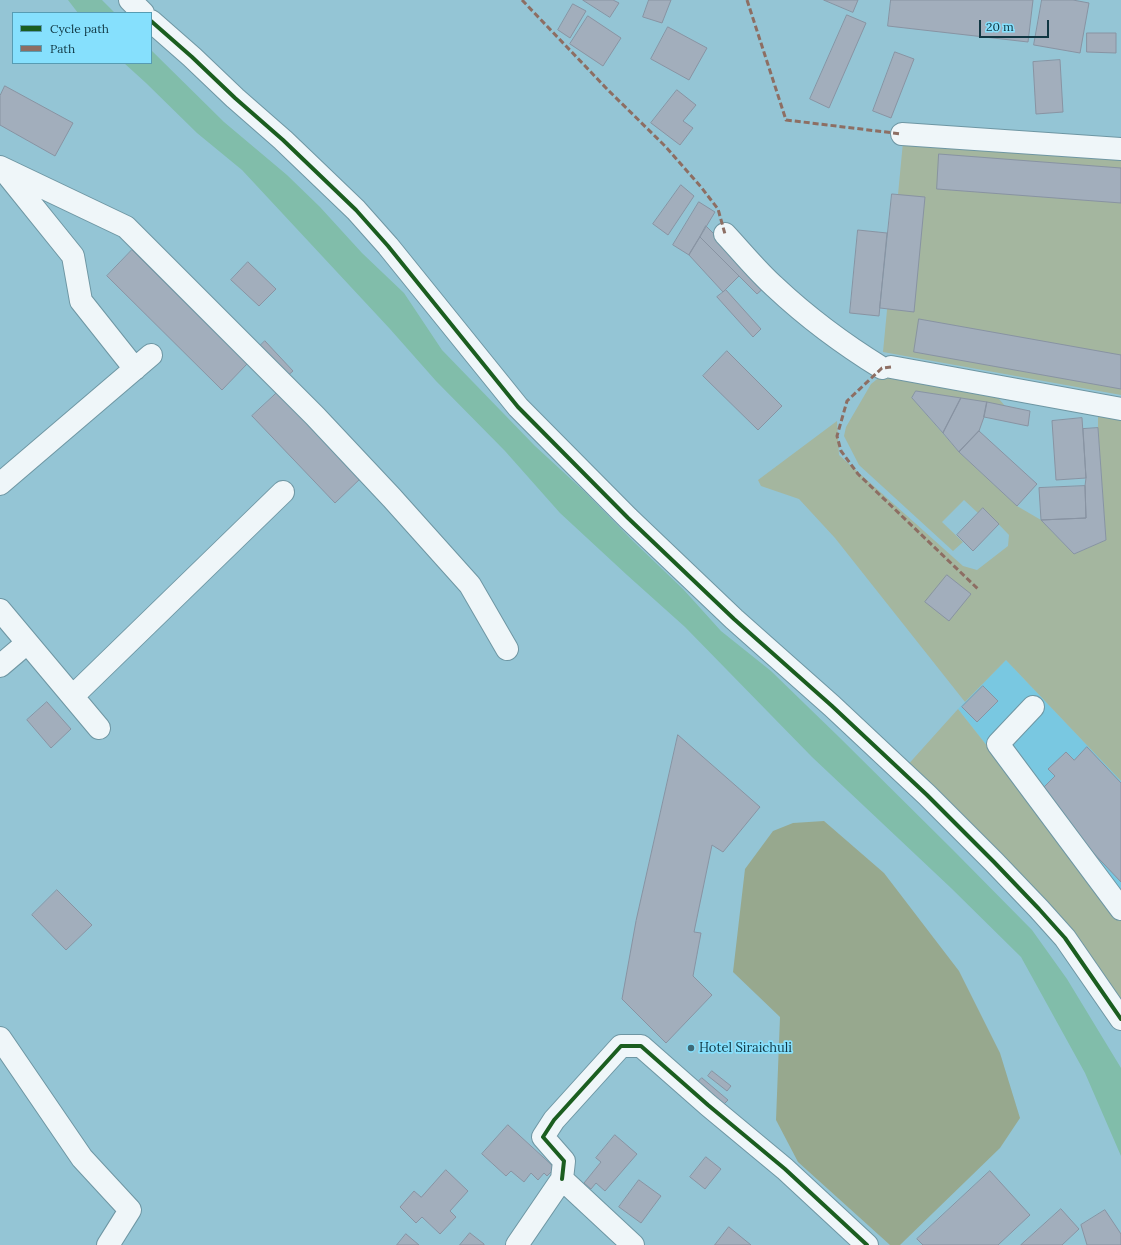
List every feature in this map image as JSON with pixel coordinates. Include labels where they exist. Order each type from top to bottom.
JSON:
[{"type":"street","points":[[130,0],[142,12]]},
{"type":"street","points":[[152,22],[283,140],[356,210],[388,246],[518,407],[628,518],[734,619],[838,711],[994,862],[1065,938],[1121,1019]]},
{"type":"street","points":[[902,134],[1121,149]]},
{"type":"street","points":[[0,484],[143,362],[81,301],[73,256],[2,168]]},
{"type":"street","points":[[2,168],[126,227],[315,416],[392,498],[470,585],[507,649]]},
{"type":"street","points":[[725,234],[774,286],[812,320],[856,352],[886,367],[1121,409]]},
{"type":"street","points":[[73,696],[283,492]]},
{"type":"street","points":[[0,610],[99,728]]},
{"type":"street","points":[[0,666],[27,643]]},
{"type":"street","points":[[1033,707],[998,744],[1121,909]]},
{"type":"street","points":[[0,1038],[82,1158],[130,1210],[108,1245]]},
{"type":"street","points":[[517,1245],[562,1179],[564,1161],[543,1137],[554,1120],[621,1046],[641,1046],[708,1105],[785,1169],[867,1245]]},
{"type":"street","points":[[562,1179],[632,1245]]},
{"type":"shaded area","points":[[68,0],[102,0],[114,12],[77,12]]},
{"type":"shaded area","points":[[152,51],[224,122],[287,175],[320,207],[362,253],[404,293],[442,350],[535,446],[585,492],[683,589],[721,631],[771,671],[839,737],[1032,930],[1067,979],[1121,1068],[1121,1156],[1085,1073],[1021,957],[951,888],[812,757],[685,627],[560,513],[505,451],[436,381],[390,329],[242,170],[197,133],[125,64],[152,64]]},
{"type":"shaded area","points":[[903,142],[1121,159],[1121,395],[883,352]]},
{"type":"shaded area","points":[[881,376],[994,393],[1005,406],[916,391],[912,398],[959,452],[1017,506],[1041,520],[1074,554],[1106,540],[1098,412],[1121,416],[1121,781],[1006,660],[965,702],[835,538],[799,499],[761,486],[758,480],[837,421],[839,455],[963,566],[977,570],[1008,546],[1009,535],[983,508],[978,513],[964,500],[942,522],[963,542],[953,551],[859,465],[844,436],[846,427],[871,384]]},
{"type":"shaded area","points":[[1006,660],[1121,781],[1121,916],[958,709]]},
{"type":"shaded area","points":[[958,709],[1121,916],[1121,1008],[905,768]]},
{"type":"shaded area","points":[[824,821],[884,873],[959,971],[1000,1053],[1020,1118],[1000,1148],[900,1245],[890,1245],[798,1162],[776,1120],[780,1017],[733,972],[745,869],[773,831],[793,823]]},
{"type":"building","points":[[583,0],[613,0],[619,3],[610,17]]},
{"type":"building","points":[[649,0],[671,0],[662,23],[643,17]]},
{"type":"building","points":[[824,0],[858,0],[853,12]]},
{"type":"building","points":[[891,0],[1033,0],[1028,42],[888,26]]},
{"type":"building","points":[[1042,0],[1073,0],[1089,3],[1080,53],[1034,45]]},
{"type":"building","points":[[573,4],[586,11],[570,38],[558,30]]},
{"type":"building","points":[[847,15],[866,23],[829,108],[810,99]]},
{"type":"building","points":[[588,16],[621,38],[603,66],[570,44]]},
{"type":"building","points":[[668,27],[707,48],[689,80],[651,59]]},
{"type":"building","points":[[1087,33],[1116,33],[1116,53],[1087,52]]},
{"type":"building","points":[[895,52],[914,59],[891,118],[873,111]]},
{"type":"building","points":[[1060,60],[1063,112],[1036,114],[1033,62]]},
{"type":"building","points":[[5,86],[73,123],[55,156],[0,125],[0,96]]},
{"type":"building","points":[[677,90],[696,105],[683,121],[693,128],[680,145],[651,123]]},
{"type":"building","points":[[939,154],[1121,168],[1121,203],[937,189]]},
{"type":"building","points":[[681,185],[694,196],[668,235],[653,224]]},
{"type":"building","points":[[892,194],[925,197],[914,312],[880,308]]},
{"type":"building","points":[[699,202],[715,212],[689,255],[673,245]]},
{"type":"building","points":[[706,226],[766,286],[757,294],[700,237]]},
{"type":"building","points":[[858,230],[887,233],[879,316],[850,313]]},
{"type":"building","points":[[700,237],[739,276],[723,292],[689,255]]},
{"type":"building","points":[[132,250],[247,364],[222,390],[107,276]]},
{"type":"building","points":[[248,262],[276,289],[259,306],[231,280]]},
{"type":"building","points":[[726,290],[761,329],[753,337],[717,297]]},
{"type":"building","points":[[919,319],[1121,355],[1121,389],[914,352]]},
{"type":"building","points":[[265,341],[293,371],[286,377],[258,348]]},
{"type":"building","points":[[727,351],[782,406],[758,430],[703,376]]},
{"type":"building","points":[[280,390],[362,477],[335,503],[252,416]]},
{"type":"building","points":[[916,391],[961,398],[943,433],[912,398]]},
{"type":"building","points":[[961,398],[987,402],[979,431],[959,452],[943,433]]},
{"type":"building","points":[[987,402],[1030,411],[1028,426],[984,417]]},
{"type":"building","points":[[1082,418],[1086,478],[1056,480],[1052,421]]},
{"type":"building","points":[[1098,428],[1106,540],[1074,554],[1041,520],[1086,518],[1086,478],[1083,429]]},
{"type":"building","points":[[979,431],[1037,484],[1017,506],[959,452]]},
{"type":"building","points":[[1085,486],[1086,518],[1041,520],[1039,488]]},
{"type":"building","points":[[983,508],[999,524],[973,551],[957,535]]},
{"type":"building","points":[[947,575],[971,594],[949,621],[925,602]]},
{"type":"building","points":[[983,686],[998,701],[977,722],[962,707]]},
{"type":"building","points":[[47,702],[71,729],[51,748],[27,720]]},
{"type":"building","points":[[678,735],[760,807],[723,852],[712,845],[694,932],[701,933],[693,976],[712,995],[666,1043],[622,999],[636,921]]},
{"type":"building","points":[[1087,747],[1121,783],[1121,882],[1065,823],[1040,791],[1055,776],[1048,769],[1066,752],[1074,760]]},
{"type":"building","points":[[57,890],[92,925],[66,950],[32,915]]},
{"type":"building","points":[[712,1071],[731,1086],[727,1091],[708,1076]]},
{"type":"building","points":[[702,1078],[728,1100],[723,1105],[698,1082]]},
{"type":"building","points":[[508,1125],[555,1168],[547,1176],[544,1173],[538,1180],[531,1173],[524,1182],[511,1171],[506,1176],[482,1154]]},
{"type":"building","points":[[615,1135],[637,1154],[605,1191],[596,1183],[591,1189],[584,1183],[601,1162],[596,1158]]},
{"type":"building","points":[[706,1157],[721,1169],[705,1189],[690,1177]]},
{"type":"building","points":[[446,1170],[468,1191],[450,1211],[456,1217],[440,1234],[422,1217],[416,1223],[400,1207],[414,1191],[421,1197]]},
{"type":"building","points":[[990,1171],[1030,1215],[998,1245],[923,1245],[917,1239]]},
{"type":"building","points":[[639,1180],[661,1196],[641,1223],[619,1207]]},
{"type":"building","points":[[1061,1209],[1079,1229],[1062,1245],[1021,1245]]},
{"type":"building","points":[[1105,1210],[1121,1234],[1121,1245],[1087,1245],[1081,1225]]},
{"type":"building","points":[[729,1227],[751,1245],[715,1245]]},
{"type":"building","points":[[470,1233],[484,1244],[484,1245],[460,1245]]},
{"type":"building","points":[[406,1234],[419,1245],[397,1245]]},
{"type":"marked path","points":[[522,0],[608,90],[666,147],[701,187],[718,209],[725,234]]},
{"type":"marked path","points":[[747,0],[786,120],[902,134]]},
{"type":"marked path","points":[[891,367],[882,368],[847,401],[837,436],[841,451],[858,474],[978,589]]},
{"type":"cycle path","points":[[152,22],[283,140],[356,210],[388,246],[518,407],[628,518],[734,619],[832,706],[927,795],[994,862],[1065,938],[1121,1019]]},
{"type":"cycle path","points":[[562,1179],[564,1161],[543,1137],[554,1120],[621,1046],[641,1046],[708,1105],[785,1169],[867,1245]]},
{"type":"place","name":"Hotel Siraichuli","points":[[691,1048]]}]
